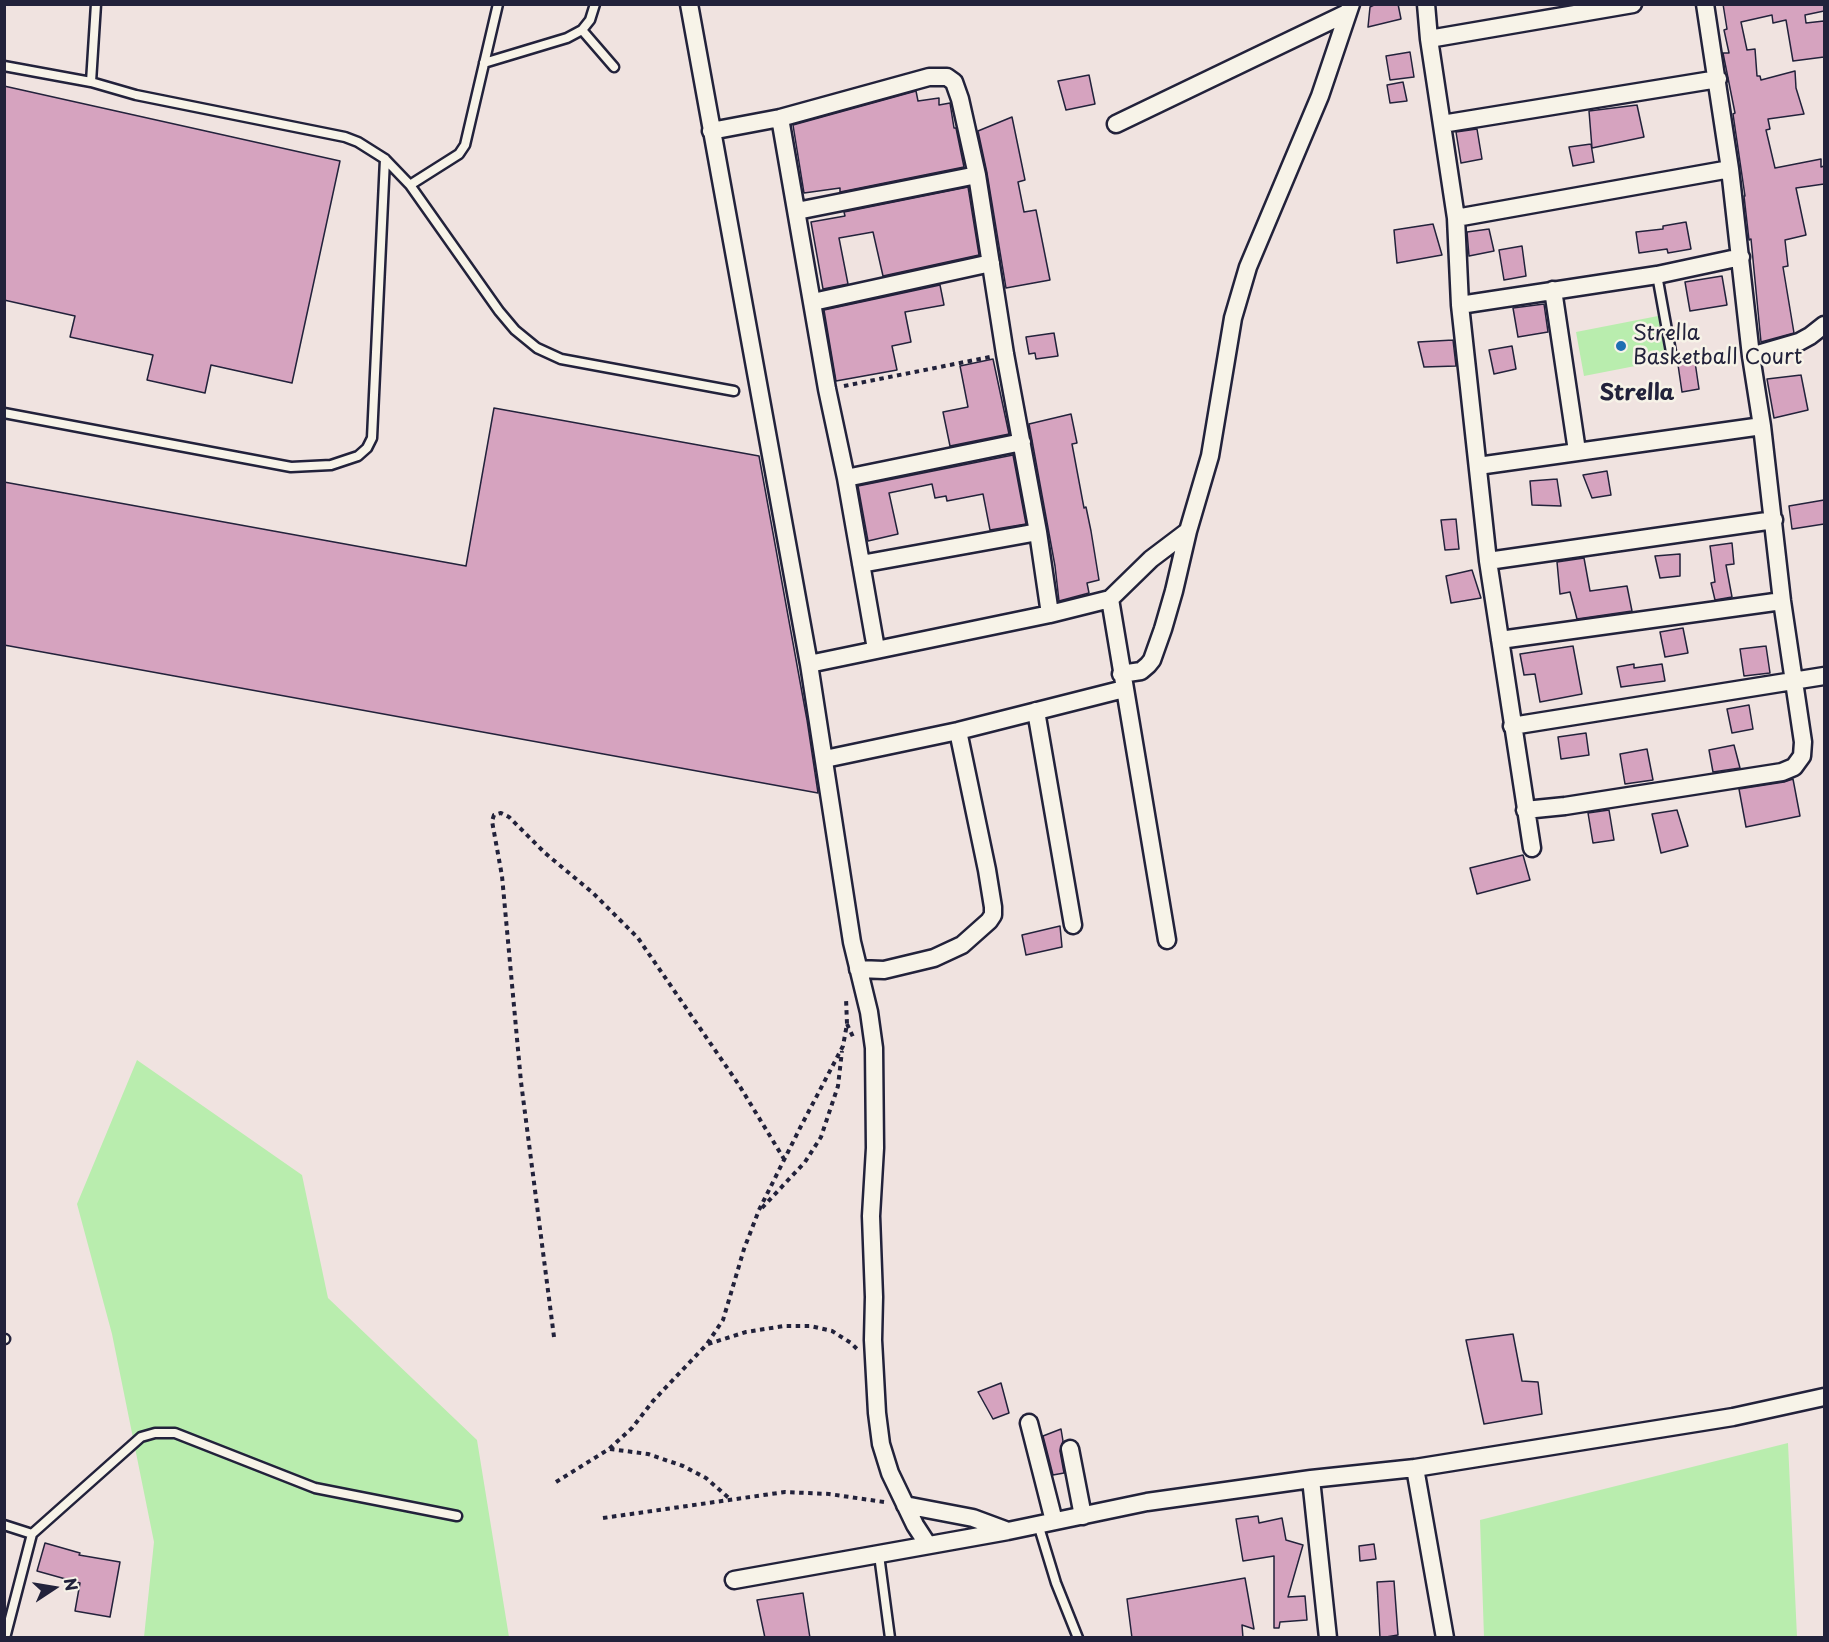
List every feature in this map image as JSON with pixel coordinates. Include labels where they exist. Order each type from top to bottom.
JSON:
[{"type":"street","points":[[688,4],[809,664],[850,931],[869,1012],[874,1047],[876,1078],[871,1216],[874,1370],[881,1444],[890,1473],[915,1525],[928,1545]]},
{"type":"street","points":[[1426,4],[1429,39],[1456,218],[1460,304],[1488,561],[1525,810],[1533,848]]},
{"type":"street","points":[[1429,39],[1633,4]]},
{"type":"street","points":[[1525,810],[1752,777],[1794,767],[1802,756],[1803,742],[1782,601],[1730,169],[1705,4]]},
{"type":"street","points":[[1116,124],[1349,9]]},
{"type":"street","points":[[825,759],[958,732],[1036,711],[1123,681],[1152,660],[1174,591],[1188,531],[1210,456],[1233,318],[1248,267],[1320,96],[1349,9]]},
{"type":"street","points":[[711,131],[780,118],[929,77],[947,77],[954,82],[977,175],[1050,614]]},
{"type":"street","points":[[1442,124],[1718,80]]},
{"type":"street","points":[[780,118],[827,389],[846,478],[876,649]]},
{"type":"street","points":[[1456,218],[1730,169]]},
{"type":"street","points":[[797,211],[977,175]]},
{"type":"street","points":[[1460,304],[1657,275],[1741,257]]},
{"type":"street","points":[[813,302],[991,263]]},
{"type":"street","points":[[1553,290],[1577,451]]},
{"type":"street","points":[[1751,356],[1799,342],[1824,325]]},
{"type":"street","points":[[1478,466],[1762,426]]},
{"type":"street","points":[[846,478],[1022,442]]},
{"type":"street","points":[[1488,561],[1774,520]]},
{"type":"street","points":[[809,664],[1050,614],[1110,599],[1150,559],[1188,531]]},
{"type":"street","points":[[861,564],[1038,532]]},
{"type":"street","points":[[1110,599],[1167,940]]},
{"type":"street","points":[[1500,640],[1782,601]]},
{"type":"street","points":[[1512,726],[1824,676]]},
{"type":"street","points":[[1036,711],[1073,925]]},
{"type":"street","points":[[858,969],[884,970],[934,958],[962,945],[993,915],[987,870],[958,732]]},
{"type":"street","points":[[734,1580],[1008,1531],[1147,1502],[1311,1479],[1415,1468],[1733,1417],[1824,1397]]},
{"type":"street","points":[[1029,1423],[1046,1522]]},
{"type":"street","points":[[1070,1449],[1083,1516]]},
{"type":"street","points":[[1415,1468],[1445,1638]]},
{"type":"street","points":[[1311,1479],[1326,1637]]},
{"type":"street","points":[[905,1505],[973,1518],[1008,1531]]},
{"type":"lane","points":[[91,82],[96,4]]},
{"type":"lane","points":[[410,186],[459,154],[465,145],[498,4]]},
{"type":"lane","points":[[484,63],[567,38],[582,30],[590,20],[595,4]]},
{"type":"lane","points":[[582,30],[614,67]]},
{"type":"lane","points":[[4,66],[91,82],[136,94],[345,137],[371,148],[385,159],[410,186],[498,310],[515,330],[537,348],[561,359],[734,391]]},
{"type":"lane","points":[[4,413],[291,467],[331,465],[358,456],[367,448],[372,438],[385,159]]},
{"type":"lane","points":[[1657,275],[1671,352]]},
{"type":"lane","points":[[5,1638],[32,1534],[141,1437],[155,1433],[175,1433],[315,1488],[457,1516]]},
{"type":"lane","points":[[1046,1522],[1056,1582],[1078,1638]]},
{"type":"lane","points":[[4,1525],[32,1534]]},
{"type":"lane","points":[[879,1554],[890,1638]]},
{"type":"path","points":[[827,389],[1005,354]]},
{"type":"path","points":[[554,1337],[521,1083],[502,876],[492,821],[494,815],[501,813],[509,816],[544,853],[593,893],[638,938],[739,1085],[784,1159]]},
{"type":"path","points":[[759,1210],[805,1162],[821,1137],[838,1086],[847,1024],[846,991],[850,978],[858,969]]},
{"type":"path","points":[[556,1482],[609,1449],[632,1428],[653,1401],[707,1344],[723,1320],[744,1249],[759,1210],[843,1046]]},
{"type":"path","points":[[707,1344],[746,1332],[784,1326],[810,1326],[832,1331],[851,1343],[874,1370]]},
{"type":"path","points":[[609,1449],[648,1454],[683,1466],[706,1478],[730,1498]]},
{"type":"path","points":[[603,1518],[730,1498],[785,1492],[829,1494],[905,1505]]},
{"type":"green space","name":"Strella Basketball Court","points":[[1658,316],[1666,360],[1584,376],[1576,332]]},
{"type":"green space","points":[[137,1060],[302,1175],[328,1298],[477,1440],[509,1637],[144,1637],[154,1542],[112,1334],[77,1204]]},
{"type":"green space","points":[[1788,1443],[1797,1637],[1484,1637],[1480,1520]]},
{"type":"building","points":[[1376,4],[1398,4],[1401,19],[1368,27],[1370,7]]},
{"type":"building","points":[[1723,4],[1824,4],[1824,11],[1805,15],[1806,23],[1824,21],[1824,57],[1793,61],[1786,20],[1773,23],[1772,15],[1741,22],[1747,50],[1755,49],[1757,76],[1760,76],[1761,80],[1795,71],[1796,88],[1804,114],[1768,119],[1770,129],[1766,130],[1775,168],[1821,159],[1821,167],[1824,166],[1824,184],[1796,188],[1806,235],[1785,240],[1788,266],[1783,267],[1794,333],[1761,342],[1751,239],[1749,240],[1733,114],[1735,113],[1723,53],[1729,53],[1724,30],[1727,29]]},
{"type":"building","points":[[1410,52],[1414,77],[1390,80],[1386,56]]},
{"type":"building","points":[[1089,75],[1095,104],[1066,110],[1058,81]]},
{"type":"building","points":[[1403,82],[1407,101],[1390,103],[1387,85]]},
{"type":"building","points":[[4,86],[340,161],[292,383],[211,365],[205,393],[147,380],[153,355],[70,337],[75,316],[4,300]]},
{"type":"building","points":[[916,91],[918,101],[939,98],[939,105],[950,103],[964,167],[840,192],[840,188],[804,193],[793,125]]},
{"type":"building","points":[[1637,105],[1644,137],[1592,148],[1589,111]]},
{"type":"building","points":[[1012,117],[1025,180],[1018,182],[1024,212],[1036,210],[1050,280],[1006,288],[978,131]]},
{"type":"building","points":[[1477,129],[1482,159],[1461,163],[1456,132]]},
{"type":"building","points":[[1591,144],[1594,162],[1573,166],[1569,147]]},
{"type":"building","points":[[968,187],[979,255],[883,276],[873,232],[839,238],[848,284],[823,289],[811,222],[845,216],[844,212]]},
{"type":"building","points":[[1686,222],[1691,249],[1668,253],[1667,249],[1639,253],[1636,232],[1663,229],[1663,226]]},
{"type":"building","points":[[1433,224],[1442,255],[1397,263],[1394,230]]},
{"type":"building","points":[[1489,229],[1494,251],[1469,256],[1467,232]]},
{"type":"building","points":[[1522,246],[1526,276],[1504,280],[1499,250]]},
{"type":"building","points":[[1722,276],[1727,305],[1690,311],[1685,282]]},
{"type":"building","points":[[940,285],[944,305],[905,312],[911,342],[892,346],[897,370],[836,381],[824,310]]},
{"type":"building","points":[[1544,304],[1548,332],[1518,337],[1513,308]]},
{"type":"building","points":[[1054,333],[1058,356],[1036,359],[1035,353],[1029,354],[1026,337]]},
{"type":"building","points":[[1453,340],[1456,366],[1424,367],[1418,342]]},
{"type":"building","points":[[1512,346],[1516,369],[1494,374],[1489,350]]},
{"type":"building","points":[[1694,355],[1699,389],[1682,392],[1677,358]]},
{"type":"building","points":[[993,359],[1009,434],[950,446],[943,412],[968,407],[960,366]]},
{"type":"building","points":[[1801,375],[1808,410],[1774,418],[1767,379]]},
{"type":"building","points":[[494,408],[759,456],[818,793],[4,645],[4,482],[466,566]]},
{"type":"building","points":[[1071,414],[1077,443],[1072,444],[1099,580],[1087,583],[1089,593],[1059,601],[1055,566],[1029,424]]},
{"type":"building","points":[[1013,455],[1026,524],[990,530],[983,494],[947,501],[946,496],[935,498],[932,484],[889,493],[898,534],[868,541],[858,486]]},
{"type":"building","points":[[1607,471],[1611,495],[1592,498],[1583,475]]},
{"type":"building","points":[[1557,479],[1561,506],[1532,505],[1530,481]]},
{"type":"building","points":[[1824,500],[1824,524],[1792,529],[1789,506]]},
{"type":"building","points":[[1456,519],[1459,549],[1445,550],[1441,520]]},
{"type":"building","points":[[1732,543],[1734,564],[1726,565],[1732,597],[1715,600],[1711,583],[1715,582],[1710,546]]},
{"type":"building","points":[[1680,554],[1680,576],[1660,578],[1655,556]]},
{"type":"building","points":[[1584,558],[1590,591],[1627,586],[1632,611],[1577,619],[1570,592],[1560,594],[1557,562]]},
{"type":"building","points":[[1472,570],[1481,598],[1451,603],[1446,576]]},
{"type":"building","points":[[1683,628],[1688,653],[1665,657],[1660,632]]},
{"type":"building","points":[[1573,646],[1582,694],[1540,702],[1535,674],[1524,675],[1520,654]]},
{"type":"building","points":[[1766,646],[1770,673],[1744,676],[1740,649]]},
{"type":"building","points":[[1634,664],[1634,668],[1662,664],[1665,681],[1621,687],[1617,667]]},
{"type":"building","points":[[1749,705],[1753,729],[1732,733],[1727,709]]},
{"type":"building","points":[[1586,733],[1589,755],[1561,759],[1558,737]]},
{"type":"building","points":[[1734,745],[1740,768],[1713,772],[1709,750]]},
{"type":"building","points":[[1647,749],[1653,780],[1625,784],[1620,754]]},
{"type":"building","points":[[1793,779],[1800,816],[1746,827],[1739,789]]},
{"type":"building","points":[[1609,810],[1614,840],[1593,843],[1588,813]]},
{"type":"building","points":[[1677,810],[1688,846],[1661,853],[1652,814]]},
{"type":"building","points":[[1523,855],[1530,880],[1477,894],[1470,868]]},
{"type":"building","points":[[1060,926],[1062,947],[1026,955],[1022,935]]},
{"type":"building","points":[[1513,1334],[1522,1381],[1538,1382],[1542,1414],[1484,1424],[1466,1340]]},
{"type":"building","points":[[1001,1383],[1009,1413],[993,1419],[978,1392]]},
{"type":"building","points":[[1061,1429],[1063,1441],[1060,1451],[1064,1473],[1053,1475],[1043,1436]]},
{"type":"building","points":[[1258,1516],[1259,1523],[1282,1518],[1286,1540],[1303,1545],[1288,1597],[1305,1596],[1307,1620],[1280,1622],[1279,1628],[1274,1628],[1274,1556],[1243,1561],[1236,1519]]},
{"type":"building","points":[[45,1543],[80,1553],[79,1555],[120,1562],[110,1617],[75,1611],[80,1583],[37,1571]]},
{"type":"building","points":[[1374,1544],[1376,1559],[1360,1561],[1359,1546]]},
{"type":"building","points":[[1245,1578],[1254,1629],[1242,1625],[1243,1638],[1132,1638],[1127,1599]]},
{"type":"building","points":[[1394,1581],[1398,1635],[1380,1638],[1377,1582]]},
{"type":"building","points":[[803,1593],[810,1638],[765,1638],[757,1600]]},
{"type":"place","name":"Strella Basketball Court","points":[[1621,346]]},
{"type":"district","name":"Strella","points":[[1637,394]]}]
